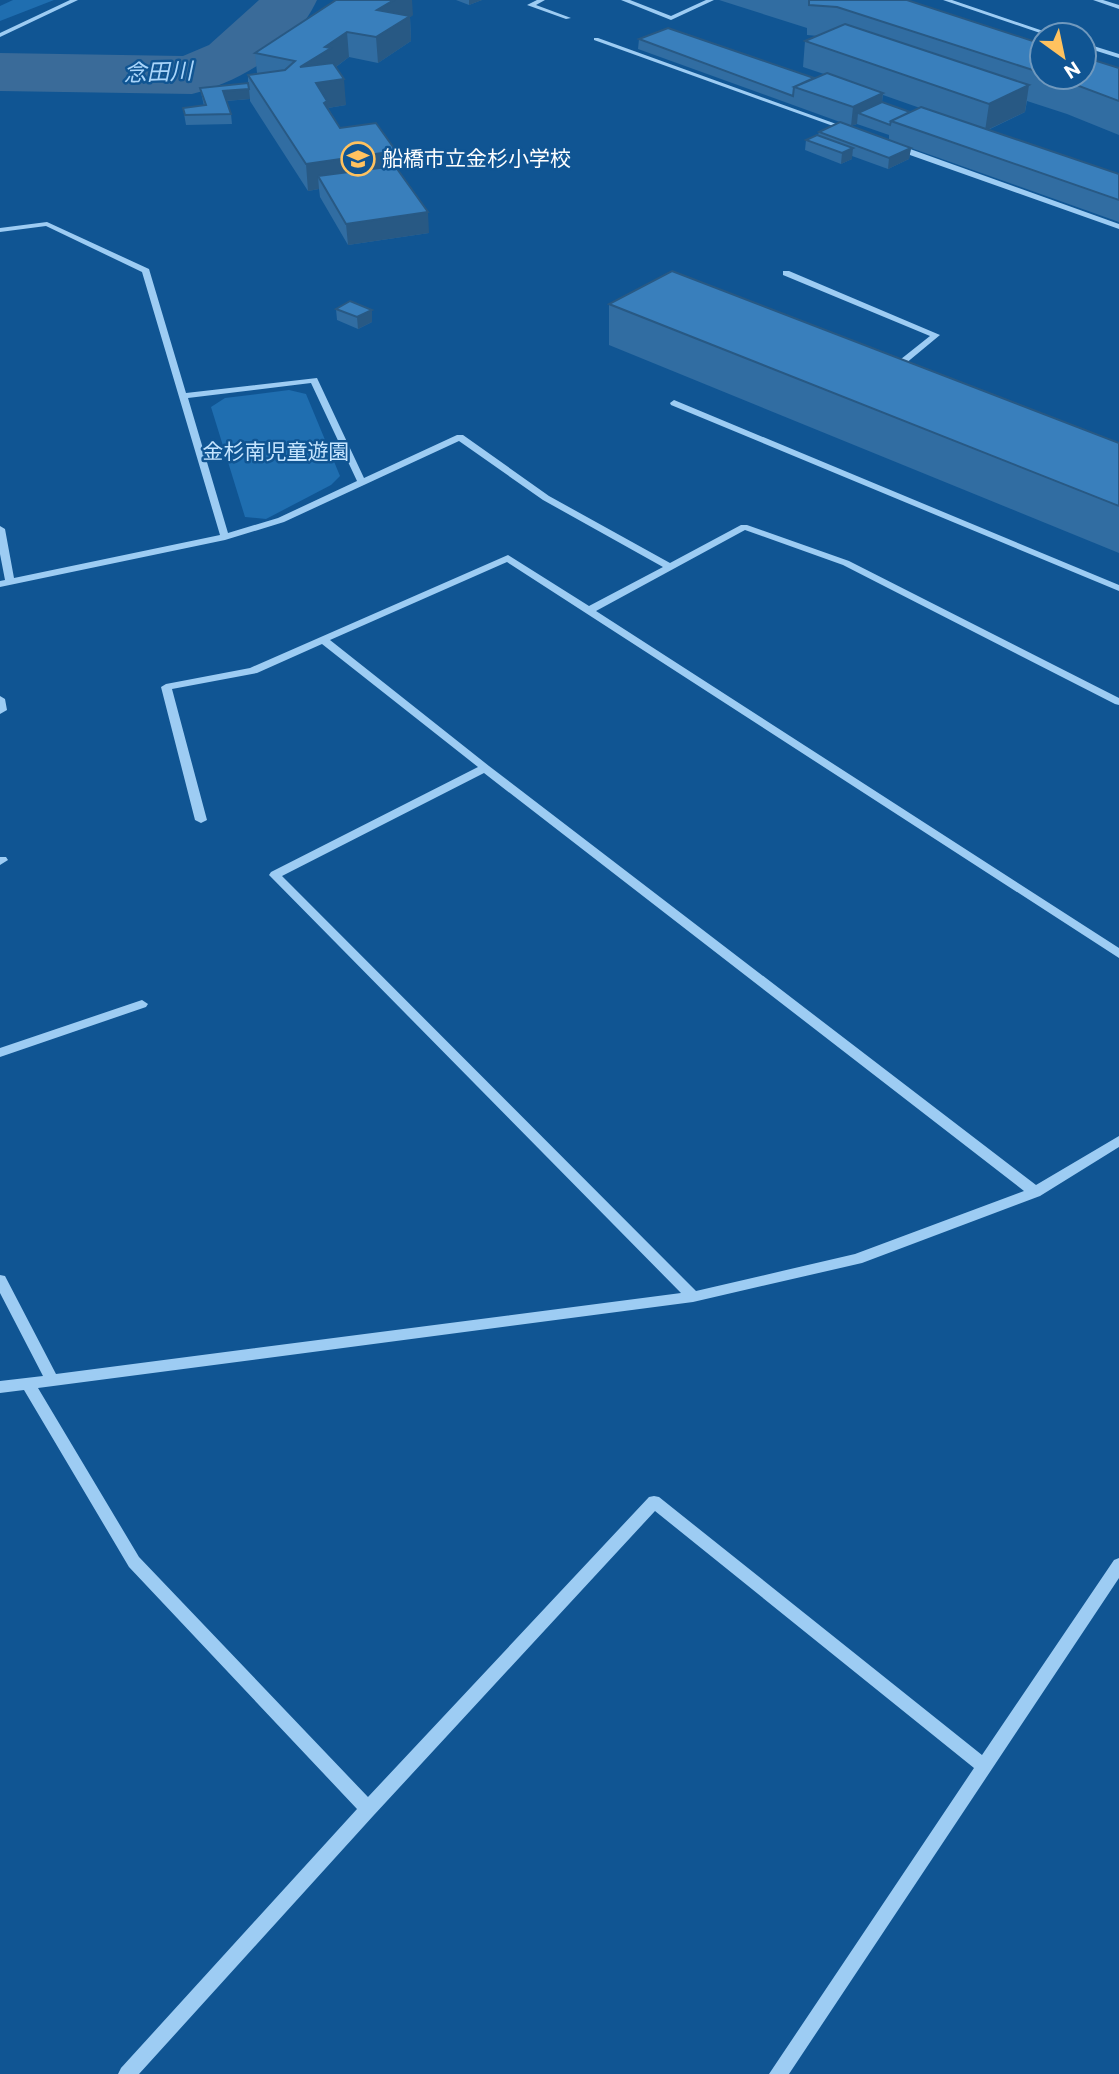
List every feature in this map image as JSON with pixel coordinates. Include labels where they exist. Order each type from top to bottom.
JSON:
[{"type":"street","points":[[0,35],[75,0]]},
{"type":"street","points":[[542,0],[530,5],[568,18]]},
{"type":"street","points":[[624,0],[671,18],[710,0]]},
{"type":"street","points":[[946,0],[1028,27]]},
{"type":"street","points":[[1096,0],[1119,7]]},
{"type":"street","points":[[596,39],[858,133]]},
{"type":"street","points":[[1098,49],[1119,55]]},
{"type":"street","points":[[884,143],[1119,227]]},
{"type":"street","points":[[0,230],[47,225],[146,271],[225,537]]},
{"type":"street","points":[[786,273],[936,335],[899,365],[912,370]]},
{"type":"street","points":[[183,396],[314,380],[362,483]]},
{"type":"street","points":[[674,402],[1119,588]]},
{"type":"street","points":[[0,529],[5,582],[225,537],[281,520],[460,437],[546,498],[670,567]]},
{"type":"street","points":[[588,611],[744,527],[846,563],[1119,702]]},
{"type":"street","points":[[201,820],[166,687],[253,671],[508,558],[1119,954]]},
{"type":"street","points":[[325,640],[485,768],[1035,1192]]},
{"type":"street","points":[[0,699],[0,711]]},
{"type":"street","points":[[485,768],[275,875],[693,1297]]},
{"type":"street","points":[[0,1053],[142,1004]]},
{"type":"street","points":[[0,1387],[693,1297],[857,1259],[1035,1192],[1119,1141]]},
{"type":"street","points":[[0,1280],[53,1381]]},
{"type":"street","points":[[27,1383],[134,1562],[368,1809]]},
{"type":"street","points":[[127,2074],[368,1809],[654,1502],[985,1767]]},
{"type":"street","points":[[778,2074],[1119,1565]]},
{"type":"green space","points":[[13,0],[54,0],[0,21],[0,6]]},
{"type":"green space","name":"金杉南児童遊園","points":[[289,390],[306,394],[340,476],[331,485],[266,519],[245,517],[211,407],[225,398]]},
{"type":"building","points":[[336,0],[394,0],[377,10],[410,16],[376,37],[347,32],[325,47],[331,48],[300,67],[333,63],[344,79],[316,83],[327,101],[324,103],[340,128],[376,123],[396,151],[306,164],[248,75],[285,70],[295,61],[255,53]]},
{"type":"building","points":[[809,0],[907,0],[1028,39],[1028,68],[837,7],[809,5]]},
{"type":"building","points":[[845,24],[1028,85],[989,104],[805,41]]},
{"type":"building","points":[[668,28],[814,78],[794,87],[793,96],[639,39]]},
{"type":"building","points":[[1098,61],[1119,68],[1119,101],[1092,91],[1098,91]]},
{"type":"building","points":[[827,73],[883,93],[853,107],[794,87]]},
{"type":"building","points":[[248,83],[249,89],[223,91],[231,114],[185,115],[183,108],[206,105],[200,88]]},
{"type":"building","points":[[882,102],[910,112],[891,121],[890,125],[858,113]]},
{"type":"building","points":[[921,107],[1119,174],[1119,200],[891,121]]},
{"type":"building","points":[[840,122],[911,148],[889,158],[819,132]]},
{"type":"building","points":[[817,135],[853,148],[842,153],[806,140]]},
{"type":"building","points":[[395,166],[428,212],[346,224],[318,176]]},
{"type":"building","points":[[672,271],[1119,443],[1119,506],[609,304]]},
{"type":"building","points":[[350,301],[372,310],[357,317],[336,309]]},
{"type":"waterway","name":"念田川","points":[[0,72],[192,75],[231,58],[281,14],[288,0]]},
{"type":"place","name":"船橋市立金杉小学校","points":[[358,159]]}]
